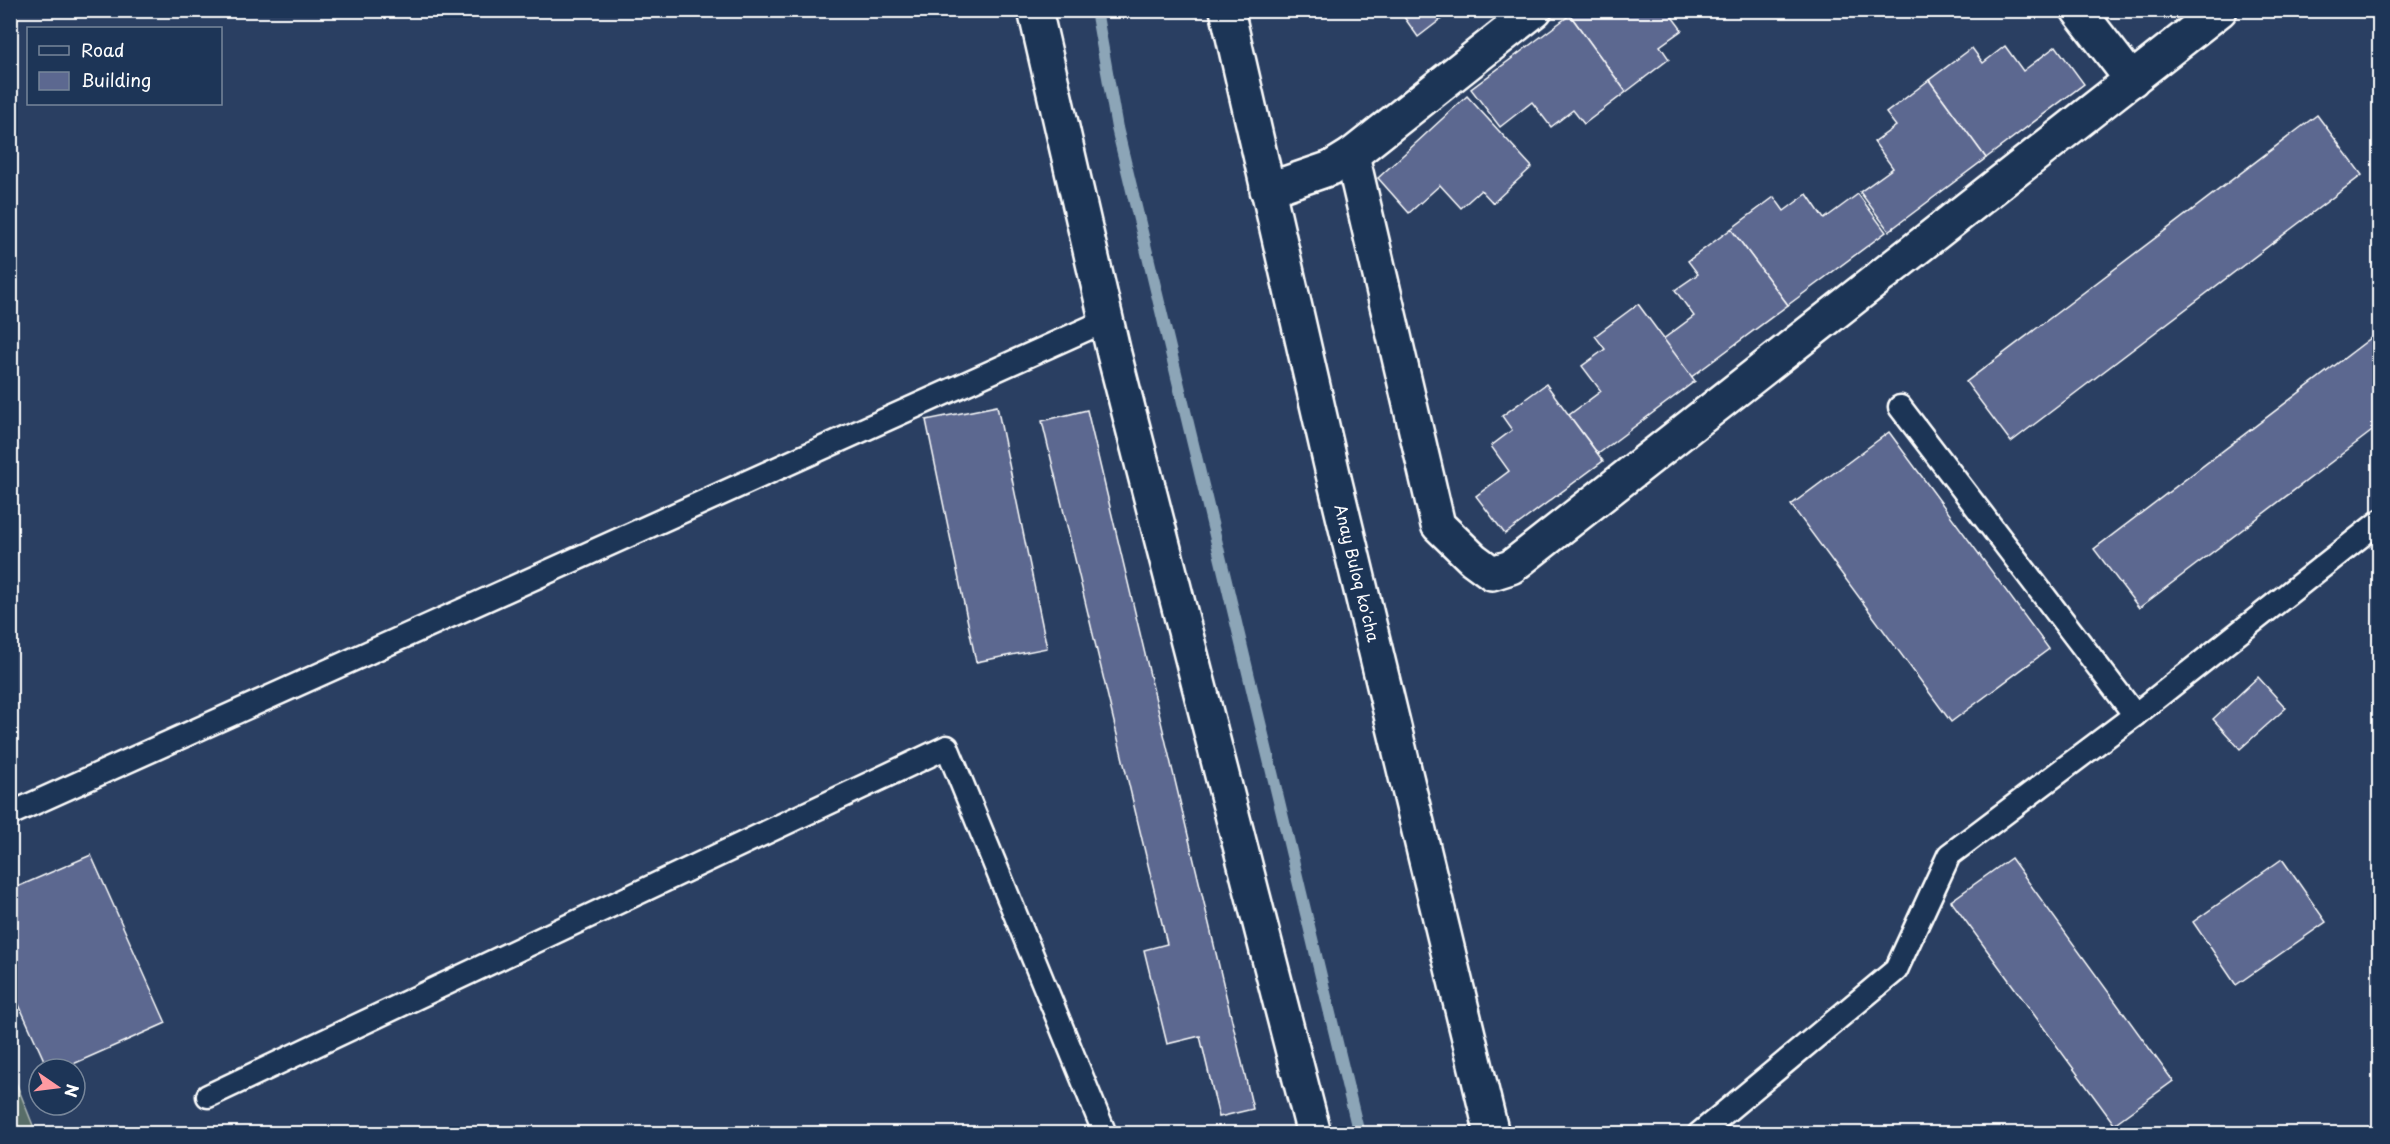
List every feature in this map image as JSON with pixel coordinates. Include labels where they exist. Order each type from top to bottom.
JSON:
[{"type":"street","points":[[1035,10],[1107,320],[1314,1134]]},
{"type":"street","name":"Anay Buloq ko'cha","points":[[1227,10],[1267,190],[1492,1134]]},
{"type":"street","points":[[1267,190],[1331,168],[1352,155],[1535,10]]},
{"type":"street","points":[[2078,10],[2132,80]]},
{"type":"street","points":[[1352,155],[1438,525],[1491,573],[1511,567],[2220,10]]},
{"type":"lane","points":[[10,814],[1107,320]]},
{"type":"lane","points":[[1900,407],[2135,715]]},
{"type":"lane","points":[[1699,1134],[1896,969],[1949,855],[2135,715],[2379,521]]},
{"type":"lane","points":[[208,1096],[948,747],[1105,1134]]},
{"type":"green space","points":[[11,1070],[27,1110],[27,1117],[30,1117],[36,1133],[11,1133]]},
{"type":"building","points":[[1399,10],[1453,10],[1418,37]]},
{"type":"building","points":[[1576,10],[1667,10],[1682,30],[1660,46],[1669,59],[1626,92],[1570,15]]},
{"type":"building","points":[[1570,15],[1626,92],[1584,124],[1573,110],[1551,127],[1532,102],[1500,127],[1471,89]]},
{"type":"building","points":[[2005,46],[2023,71],[2056,46],[2084,84],[1986,158],[1929,80],[1972,48],[1983,63]]},
{"type":"building","points":[[1929,80],[1986,158],[1889,231],[1860,192],[1893,168],[1874,142],[1896,126],[1886,113]]},
{"type":"building","points":[[1467,96],[1532,167],[1493,203],[1481,190],[1461,208],[1440,185],[1409,213],[1378,178]]},
{"type":"building","points":[[2317,115],[2362,175],[2011,442],[1966,382]]},
{"type":"building","points":[[1807,194],[1824,219],[1858,194],[1886,232],[1788,305],[1731,229],[1774,197],[1784,211]]},
{"type":"building","points":[[1731,229],[1788,305],[1690,378],[1662,340],[1694,316],[1675,290],[1698,274],[1688,261]]},
{"type":"building","points":[[1638,304],[1695,381],[1598,454],[1569,415],[1601,391],[1582,366],[1605,349],[1595,336]]},
{"type":"building","points":[[2380,331],[2380,425],[2139,608],[2094,549]]},
{"type":"building","points":[[1546,384],[1603,461],[1505,534],[1476,496],[1509,471],[1491,446],[1512,430],[1502,416]]},
{"type":"building","points":[[997,406],[1047,648],[976,662],[926,420]]},
{"type":"building","points":[[1087,410],[1253,1109],[1219,1117],[1200,1036],[1167,1044],[1144,950],[1167,944],[1042,421]]},
{"type":"building","points":[[1889,432],[2049,649],[1951,722],[1791,505]]},
{"type":"building","points":[[2258,677],[2286,708],[2240,749],[2213,719]]},
{"type":"building","points":[[91,855],[166,1023],[87,1058],[43,1057],[10,985],[10,890]]},
{"type":"building","points":[[2011,858],[2173,1081],[2114,1124],[1951,901]]},
{"type":"building","points":[[2282,859],[2326,922],[2236,985],[2193,922]]},
{"type":"waterway","points":[[1096,10],[1117,128],[1359,1134]]}]
